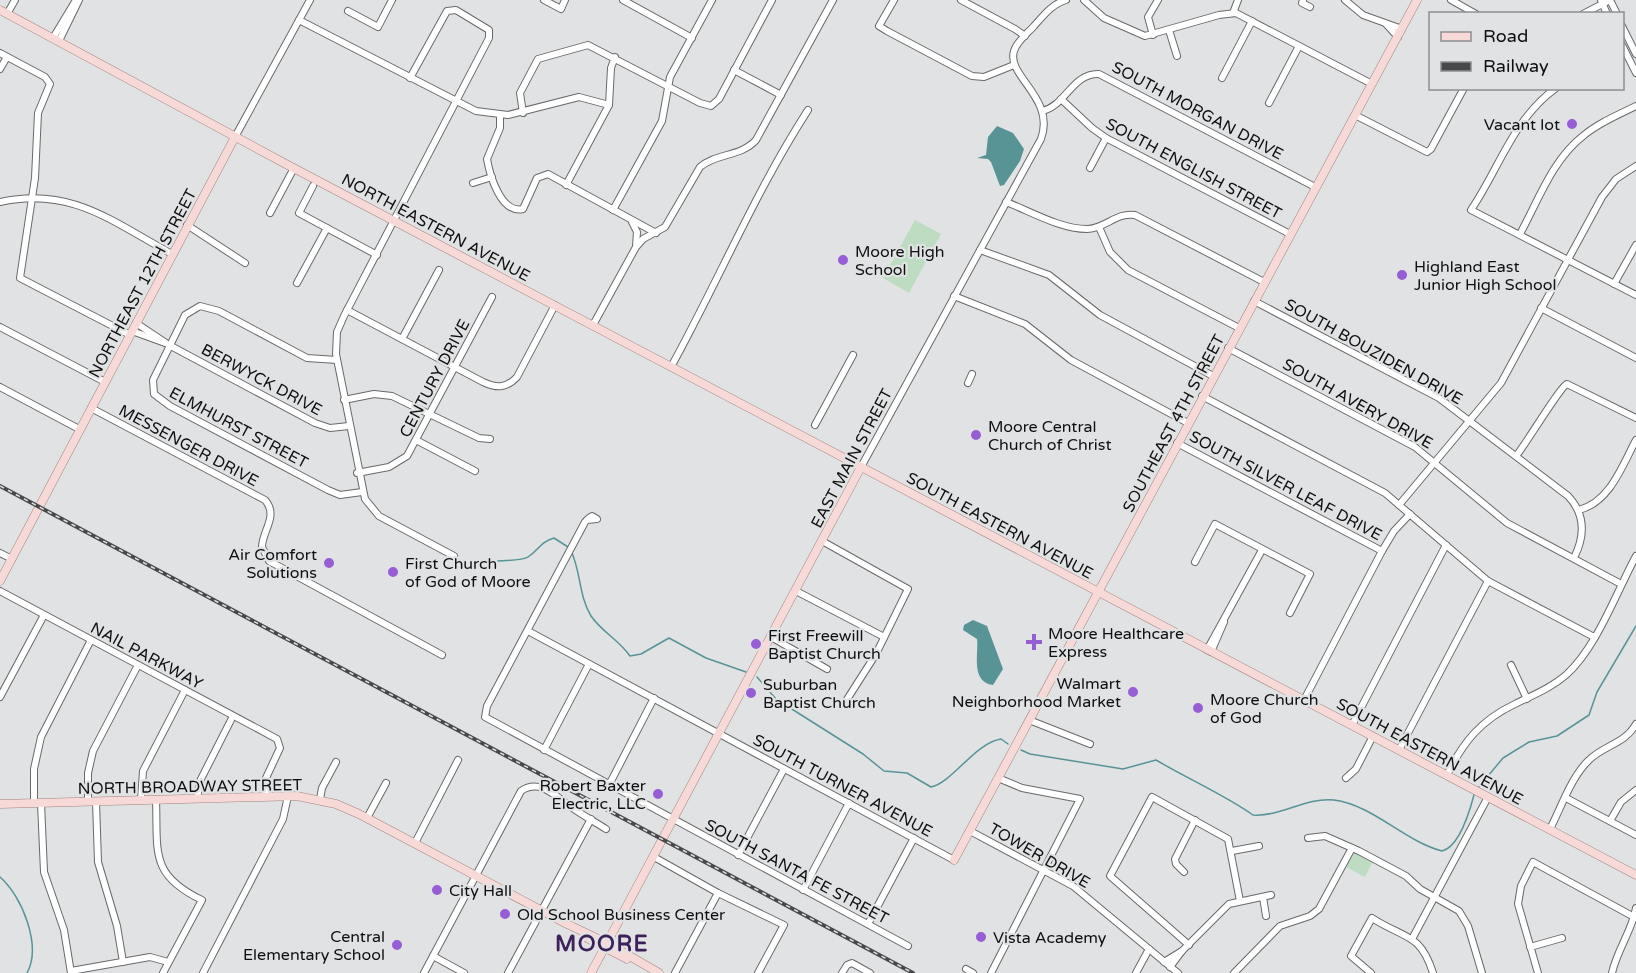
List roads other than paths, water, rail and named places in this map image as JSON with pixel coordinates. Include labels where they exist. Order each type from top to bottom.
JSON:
[{"type":"main road","name":"SOUTHEAST 4TH STREET","points":[[954,860],[1417,0]]},
{"type":"main road","name":"NORTH EASTERN AVENUE","points":[[4,12],[235,137],[861,467]]},
{"type":"main road","name":"NORTHEAST 12TH STREET","points":[[0,581],[235,137]]},
{"type":"main road","name":"EAST MAIN STREET","points":[[591,973],[861,467]]},
{"type":"main road","name":"SOUTH EASTERN AVENUE","points":[[861,467],[1636,875]]},
{"type":"main road","name":"NORTH BROADWAY STREET","points":[[0,804],[288,796],[320,799],[367,818],[659,973]]},
{"type":"street","points":[[4,12],[15,0]]},
{"type":"street","points":[[56,40],[78,0]]},
{"type":"street","name":"NORTHEAST 12TH STREET","points":[[235,137],[310,0]]},
{"type":"street","points":[[348,11],[378,27],[392,0]]},
{"type":"street","points":[[544,0],[561,9],[565,0]]},
{"type":"street","points":[[623,0],[692,38]]},
{"type":"street","points":[[614,210],[662,121],[668,85],[712,0]]},
{"type":"street","points":[[523,112],[520,93],[538,59],[588,45],[615,57],[705,106],[711,106],[719,99],[772,0]]},
{"type":"street","points":[[593,325],[636,247],[643,239],[665,227],[700,167],[707,161],[750,147],[759,136],[833,0]]},
{"type":"street","points":[[894,0],[879,26],[972,76],[984,77],[1014,65]]},
{"type":"street","points":[[961,0],[1024,36]]},
{"type":"street","points":[[1084,0],[1104,18],[1140,35],[1153,35],[1233,12],[1372,84]]},
{"type":"street","points":[[1153,35],[1148,17],[1158,0]]},
{"type":"street","points":[[1233,12],[1238,0]]},
{"type":"street","points":[[1304,0],[1302,3],[1310,7]]},
{"type":"street","points":[[1345,0],[1363,15],[1386,24],[1400,33]]},
{"type":"street","points":[[1586,12],[1602,2],[1610,0]]},
{"type":"street","points":[[1042,111],[1035,93],[1014,65],[1014,51],[1024,36],[1062,1]]},
{"type":"street","points":[[1455,1],[1473,12]]},
{"type":"street","points":[[410,78],[447,11],[456,10],[484,25],[490,32],[347,310],[336,338],[337,360],[357,473],[368,504],[379,516],[454,556]]},
{"type":"street","points":[[299,20],[476,111],[500,115],[523,112],[576,97],[589,97],[609,105]]},
{"type":"street","points":[[1222,78],[1252,21]]},
{"type":"street","points":[[1624,28],[1635,51],[1624,53],[1636,73]]},
{"type":"street","points":[[1168,30],[1177,56]]},
{"type":"street","points":[[1269,103],[1299,46]]},
{"type":"street","points":[[0,53],[48,79],[49,88],[38,113],[32,198]]},
{"type":"street","points":[[0,69],[7,57]]},
{"type":"street","points":[[566,185],[609,105],[611,68],[615,57]]},
{"type":"street","points":[[734,70],[781,95]]},
{"type":"street","name":"SOUTH MORGAN DRIVE","points":[[1042,111],[1052,108],[1082,78],[1100,74],[1316,187]]},
{"type":"street","points":[[1355,115],[1429,151],[1463,90]]},
{"type":"street","points":[[1554,90],[1536,104],[1520,124],[1471,210],[1636,295]]},
{"type":"street","name":"SOUTH ENGLISH STREET","points":[[1061,99],[1092,129],[1106,138],[1290,234]]},
{"type":"street","points":[[1520,234],[1557,167],[1571,147],[1593,128],[1636,106]]},
{"type":"street","points":[[671,367],[707,302],[726,259],[808,110]]},
{"type":"street","name":"EAST MAIN STREET","points":[[861,467],[1041,139],[1044,124],[1042,111]]},
{"type":"street","points":[[500,115],[498,132],[488,155],[499,197],[520,210],[527,206],[537,178],[548,174],[656,233]]},
{"type":"street","points":[[1090,168],[1106,138]]},
{"type":"street","points":[[1400,505],[1471,421],[1506,375],[1606,190],[1616,179],[1636,166]]},
{"type":"street","points":[[270,213],[294,168]]},
{"type":"street","points":[[473,183],[492,177]]},
{"type":"street","points":[[313,186],[298,213],[377,255]]},
{"type":"street","points":[[0,202],[32,198],[91,208],[174,252]]},
{"type":"street","name":"BERWYCK DRIVE","points":[[32,198],[20,278],[167,344],[320,425],[349,426]]},
{"type":"street","points":[[1006,202],[1074,227],[1086,229],[1099,227],[1122,215],[1143,218],[1264,282]]},
{"type":"street","points":[[630,220],[637,232],[636,247]]},
{"type":"street","points":[[187,225],[245,262]]},
{"type":"street","points":[[1099,227],[1110,252],[1128,270],[1239,328]]},
{"type":"street","points":[[297,283],[327,228]]},
{"type":"street","points":[[1614,284],[1636,244]]},
{"type":"street","points":[[980,250],[1049,275],[1100,315],[1213,376]]},
{"type":"street","points":[[402,339],[439,270]]},
{"type":"street","name":"SOUTH SILVER LEAF DRIVE","points":[[954,296],[1025,324],[1071,360],[1188,423]]},
{"type":"street","name":"CENTURY DRIVE","points":[[357,473],[398,463],[407,456],[492,297]]},
{"type":"street","name":"SOUTH BOUZIDEN DRIVE","points":[[1254,301],[1439,398],[1568,496],[1579,510]]},
{"type":"street","points":[[347,310],[489,385],[499,387],[510,384],[518,375],[555,305]]},
{"type":"street","points":[[167,344],[188,312],[195,307],[207,306],[307,358],[337,360]]},
{"type":"street","points":[[1541,308],[1636,358]]},
{"type":"street","points":[[0,327],[105,382]]},
{"type":"street","name":"ELMHURST STREET","points":[[167,344],[152,383],[154,394],[162,402],[328,490],[340,495],[362,492]]},
{"type":"street","name":"SOUTH AVERY DRIVE","points":[[1228,348],[1415,447],[1436,462],[1507,523],[1621,584]]},
{"type":"street","points":[[815,425],[853,355]]},
{"type":"street","points":[[968,383],[972,374]]},
{"type":"street","points":[[1516,456],[1565,384],[1576,387],[1636,418]]},
{"type":"street","points":[[0,387],[79,429]]},
{"type":"street","points":[[344,400],[385,394],[479,438],[490,439]]},
{"type":"street","points":[[1202,396],[1385,493],[1488,581],[1594,637]]},
{"type":"street","name":"MESSENGER DRIVE","points":[[91,408],[265,500],[270,507],[271,518],[262,548],[268,561],[442,656]]},
{"type":"street","points":[[416,440],[476,471]]},
{"type":"street","points":[[1574,558],[1583,534],[1579,510],[1595,503],[1607,492],[1636,440]]},
{"type":"street","name":"SOUTH SILVER LEAF DRIVE","points":[[1177,443],[1382,551]]},
{"type":"street","points":[[1304,700],[1382,551],[1394,531],[1410,514]]},
{"type":"street","points":[[528,630],[587,520]]},
{"type":"street","points":[[1195,562],[1215,524],[1310,574],[1290,613]]},
{"type":"street","points":[[822,541],[908,588],[884,638],[846,701]]},
{"type":"street","points":[[1352,725],[1446,545]]},
{"type":"street","points":[[1209,651],[1262,550]]},
{"type":"street","points":[[0,553],[12,559]]},
{"type":"street","points":[[1446,775],[1462,746],[1480,726],[1505,709],[1547,689],[1577,664],[1594,637],[1636,556]]},
{"type":"street","points":[[1399,750],[1488,581]]},
{"type":"street","name":"NAIL PARKWAY","points":[[0,591],[274,737],[280,744],[266,778],[266,797]]},
{"type":"street","points":[[796,591],[884,638]]},
{"type":"street","points":[[0,697],[44,615]]},
{"type":"street","name":"SOUTH TURNER AVENUE","points":[[528,630],[954,860]]},
{"type":"street","name":"SOUTH SANTA FE STREET","points":[[528,630],[484,715],[491,722],[908,946]]},
{"type":"street","points":[[771,637],[827,669]]},
{"type":"street","points":[[91,640],[41,737],[34,769],[44,872],[64,930],[71,972],[154,957],[168,962]]},
{"type":"street","points":[[544,750],[589,664]]},
{"type":"street","points":[[123,962],[117,926],[98,862],[88,773],[93,751],[138,665]]},
{"type":"street","points":[[1511,665],[1527,699]]},
{"type":"street","points":[[141,800],[143,771],[185,690]]},
{"type":"street","points":[[609,785],[654,698]]},
{"type":"street","points":[[198,799],[200,781],[233,716]]},
{"type":"street","points":[[1029,720],[1090,744]]},
{"type":"street","points":[[1550,829],[1587,761],[1626,738],[1636,724]]},
{"type":"street","points":[[1346,778],[1356,769],[1373,736]]},
{"type":"street","points":[[415,843],[458,760]]},
{"type":"street","points":[[320,799],[322,788],[336,762]]},
{"type":"street","points":[[738,855],[784,769]]},
{"type":"street","points":[[991,973],[1080,799],[1022,788],[998,778]]},
{"type":"street","points":[[367,818],[386,783]]},
{"type":"street","points":[[424,973],[519,794],[527,786],[540,786],[557,795],[606,830]]},
{"type":"street","points":[[1610,821],[1621,802],[1636,790]]},
{"type":"street","points":[[203,973],[283,819],[288,796]]},
{"type":"street","points":[[1189,945],[1110,876],[1152,797],[1226,837],[1232,851],[1240,901]]},
{"type":"street","points":[[1412,939],[1488,797]]},
{"type":"street","points":[[1566,798],[1636,835]]},
{"type":"street","points":[[156,800],[158,849],[162,868],[177,887],[202,900],[162,973]]},
{"type":"street","points":[[803,890],[849,803]]},
{"type":"street","points":[[508,973],[591,819]]},
{"type":"street","points":[[1184,872],[1176,864],[1175,859],[1195,820]]},
{"type":"street","name":"TOWER DRIVE","points":[[970,831],[1078,890],[1178,973]]},
{"type":"street","points":[[1308,838],[1325,836],[1352,848],[1406,876],[1417,887],[1459,911],[1466,920],[1482,973]]},
{"type":"street","points":[[868,924],[914,838]]},
{"type":"street","points":[[1232,851],[1259,846]]},
{"type":"street","points":[[1234,973],[1280,926],[1310,916],[1319,909],[1352,848]]},
{"type":"street","points":[[654,857],[718,893],[784,925],[759,973]]},
{"type":"street","points":[[1538,973],[1518,904],[1521,886],[1533,862],[1636,917]]},
{"type":"street","points":[[675,973],[718,893]]},
{"type":"street","points":[[1164,962],[1189,945],[1226,907],[1240,901],[1271,895]]},
{"type":"street","points":[[1263,897],[1266,916]]},
{"type":"street","points":[[1612,973],[1618,949],[1636,917],[1636,908]]},
{"type":"street","points":[[1371,973],[1351,956],[1372,918],[1412,939],[1426,951],[1433,973]]},
{"type":"street","points":[[1530,947],[1562,938]]},
{"type":"street","points":[[1136,973],[1149,949]]},
{"type":"street","points":[[1170,967],[1182,951]]},
{"type":"street","points":[[433,956],[464,973]]},
{"type":"street","points":[[842,973],[847,964],[852,963],[870,973]]},
{"type":"water","points":[[997,126],[1013,133],[1024,149],[1020,161],[1004,185],[1000,186],[991,162],[988,159],[977,158],[986,155],[988,137]]},
{"type":"water","points":[[973,620],[987,626],[1003,669],[993,685],[981,679],[978,673],[977,639],[963,630],[964,625]]},
{"type":"waterway","points":[[476,560],[502,561],[528,557],[554,538],[568,547]]},
{"type":"waterway","points":[[572,553],[584,601],[591,616],[630,656],[641,654],[669,638],[706,658],[746,672]]},
{"type":"waterway","points":[[1478,788],[1503,758],[1529,742],[1557,736],[1589,715],[1597,692],[1636,626]]},
{"type":"waterway","points":[[757,677],[776,699],[863,754],[884,771],[907,773],[931,787],[948,778],[982,747],[1001,739],[1008,744]]},
{"type":"waterway","points":[[1021,750],[1030,754],[1123,769],[1156,760],[1253,815],[1273,813],[1313,801],[1334,800],[1348,803],[1415,840],[1442,851],[1454,843],[1459,835],[1474,795]]},
{"type":"waterway","points":[[0,877],[16,896],[31,936],[31,962],[27,973]]},
{"type":"railway","points":[[0,486],[913,973]]},
{"type":"place","name":"Vacant lot","points":[[1572,124]]},
{"type":"place","name":"Moore High School","points":[[843,260]]},
{"type":"place","name":"Highland East Junior High School","points":[[1402,275]]},
{"type":"place","name":"Moore Central Church of Christ","points":[[976,435]]},
{"type":"place","name":"Air Comfort Solutions","points":[[329,563]]},
{"type":"place","name":"First Church of God of Moore","points":[[393,572]]},
{"type":"place","name":"Moore Healthcare Express","points":[[1034,642]]},
{"type":"place","name":"First Freewill Baptist Church","points":[[756,644]]},
{"type":"place","name":"Walmart Neighborhood Market","points":[[1133,692]]},
{"type":"place","name":"Suburban Baptist Church","points":[[751,693]]},
{"type":"place","name":"Moore Church of God","points":[[1198,708]]},
{"type":"place","name":"Robert Baxter Electric, LLC","points":[[658,794]]},
{"type":"place","name":"City Hall","points":[[437,890]]},
{"type":"place","name":"Old School Business Center","points":[[505,914]]},
{"type":"place","name":"Vista Academy","points":[[981,937]]},
{"type":"place","name":"Central Elementary School","points":[[397,945]]},
{"type":"district","name":"MOORE","points":[[602,943]]}]
